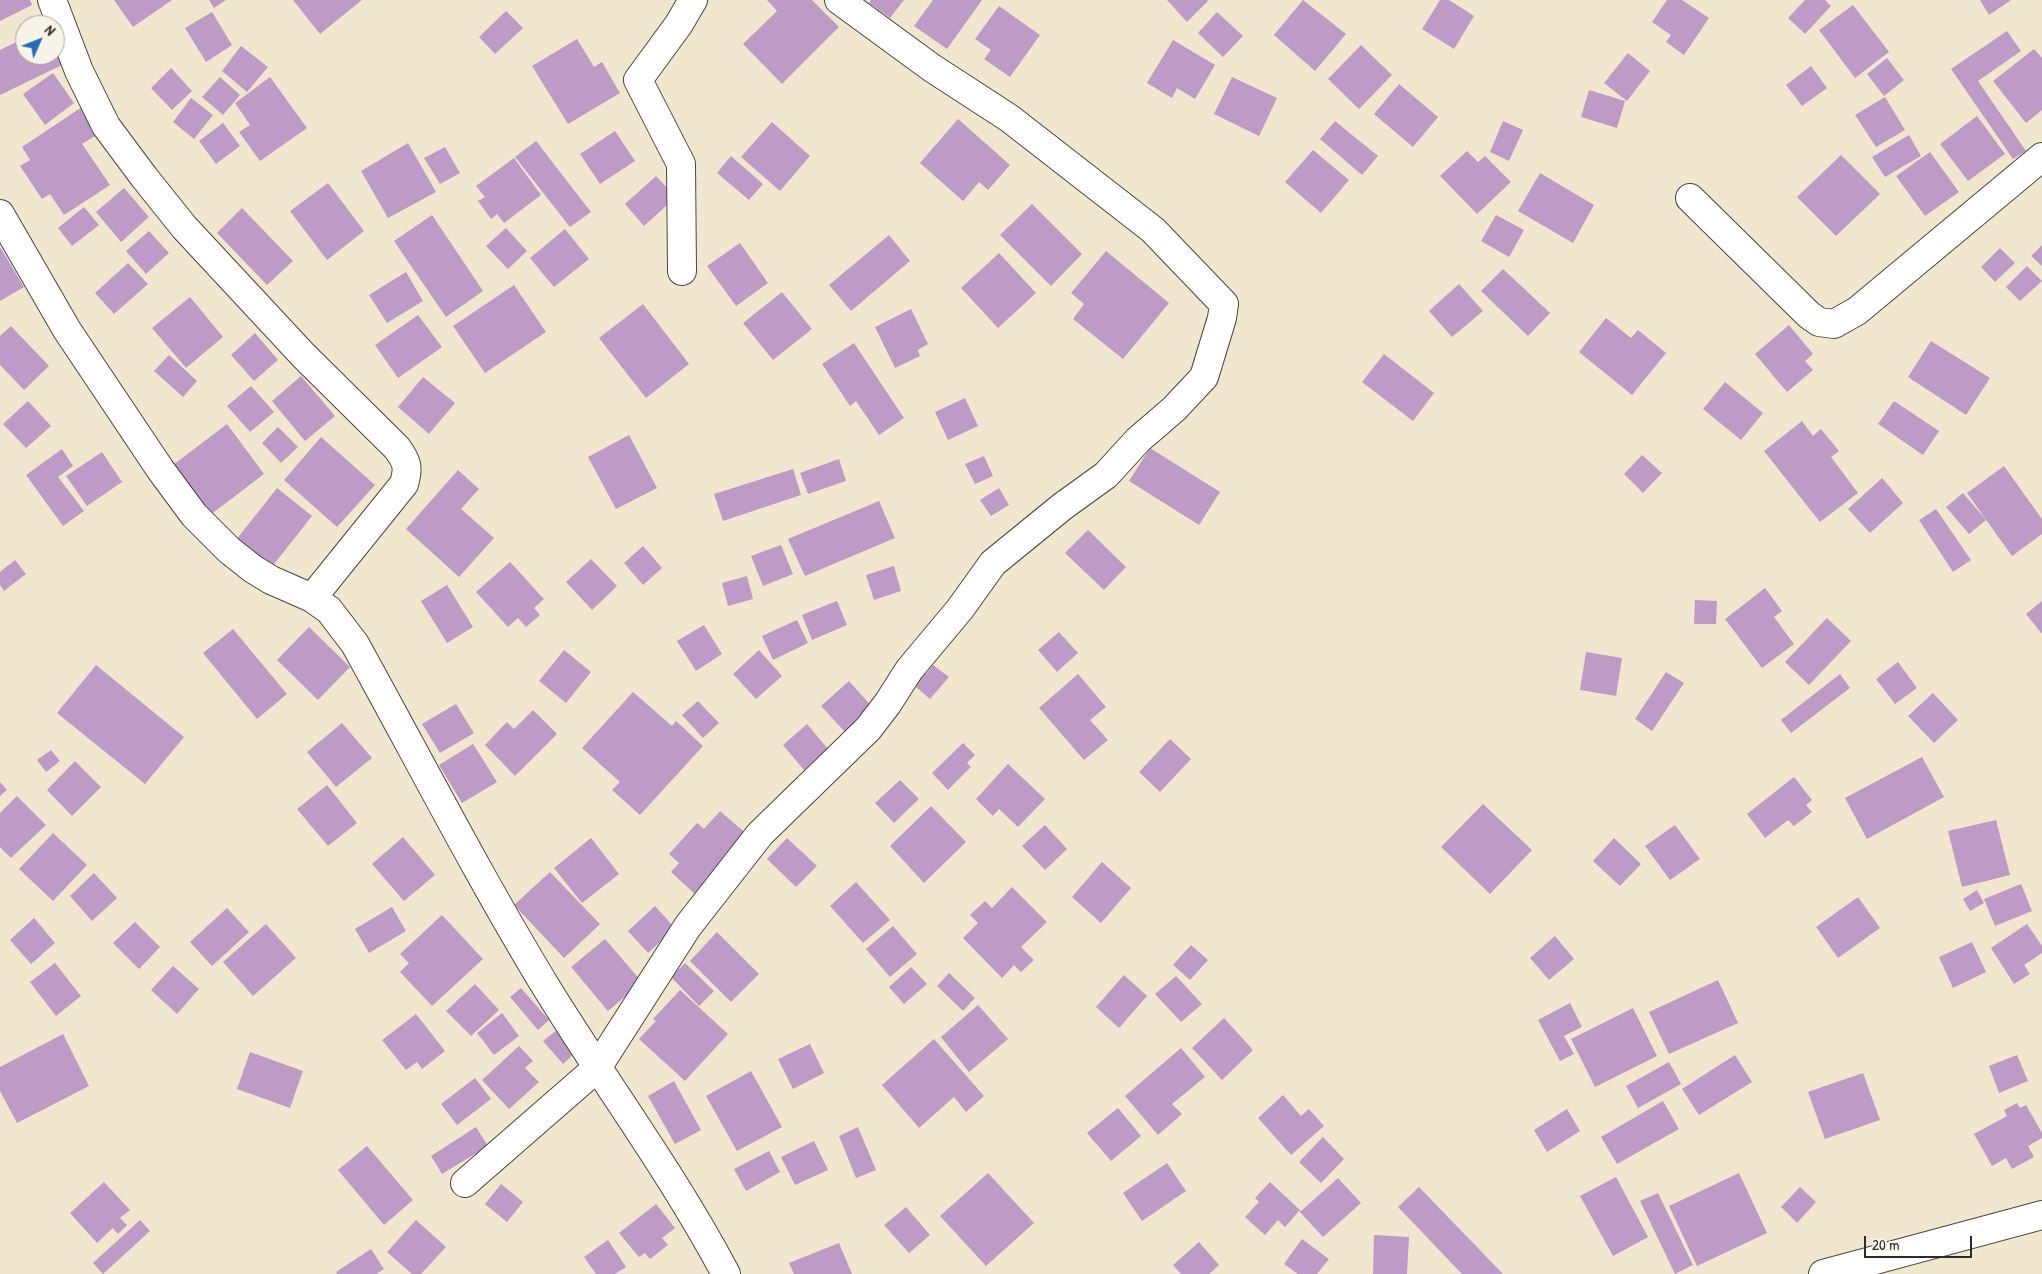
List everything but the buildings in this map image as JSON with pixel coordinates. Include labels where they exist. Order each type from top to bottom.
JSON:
[{"type":"street","points":[[52,0],[78,71],[106,126],[144,177],[184,227],[304,356],[397,448],[405,460],[408,472],[404,484],[312,598]]},
{"type":"street","points":[[682,271],[681,164],[638,80],[679,24],[693,0]]},
{"type":"street","points":[[465,1183],[596,1068],[688,926],[760,834],[868,729],[888,703],[909,670],[960,609],[993,563],[1063,506],[1106,475],[1138,440],[1174,409],[1204,377],[1222,318],[1224,304],[1153,230],[1009,118],[932,68],[839,0]]},
{"type":"street","points":[[1690,198],[1809,315],[1819,322],[1834,324],[1856,311],[2042,157]]},
{"type":"street","points":[[0,214],[67,330],[160,469],[194,514],[229,550],[253,569],[271,580],[312,598],[330,610],[354,644],[545,985],[596,1068],[684,1202],[726,1274]]},
{"type":"street","points":[[1823,1274],[2042,1215]]}]
